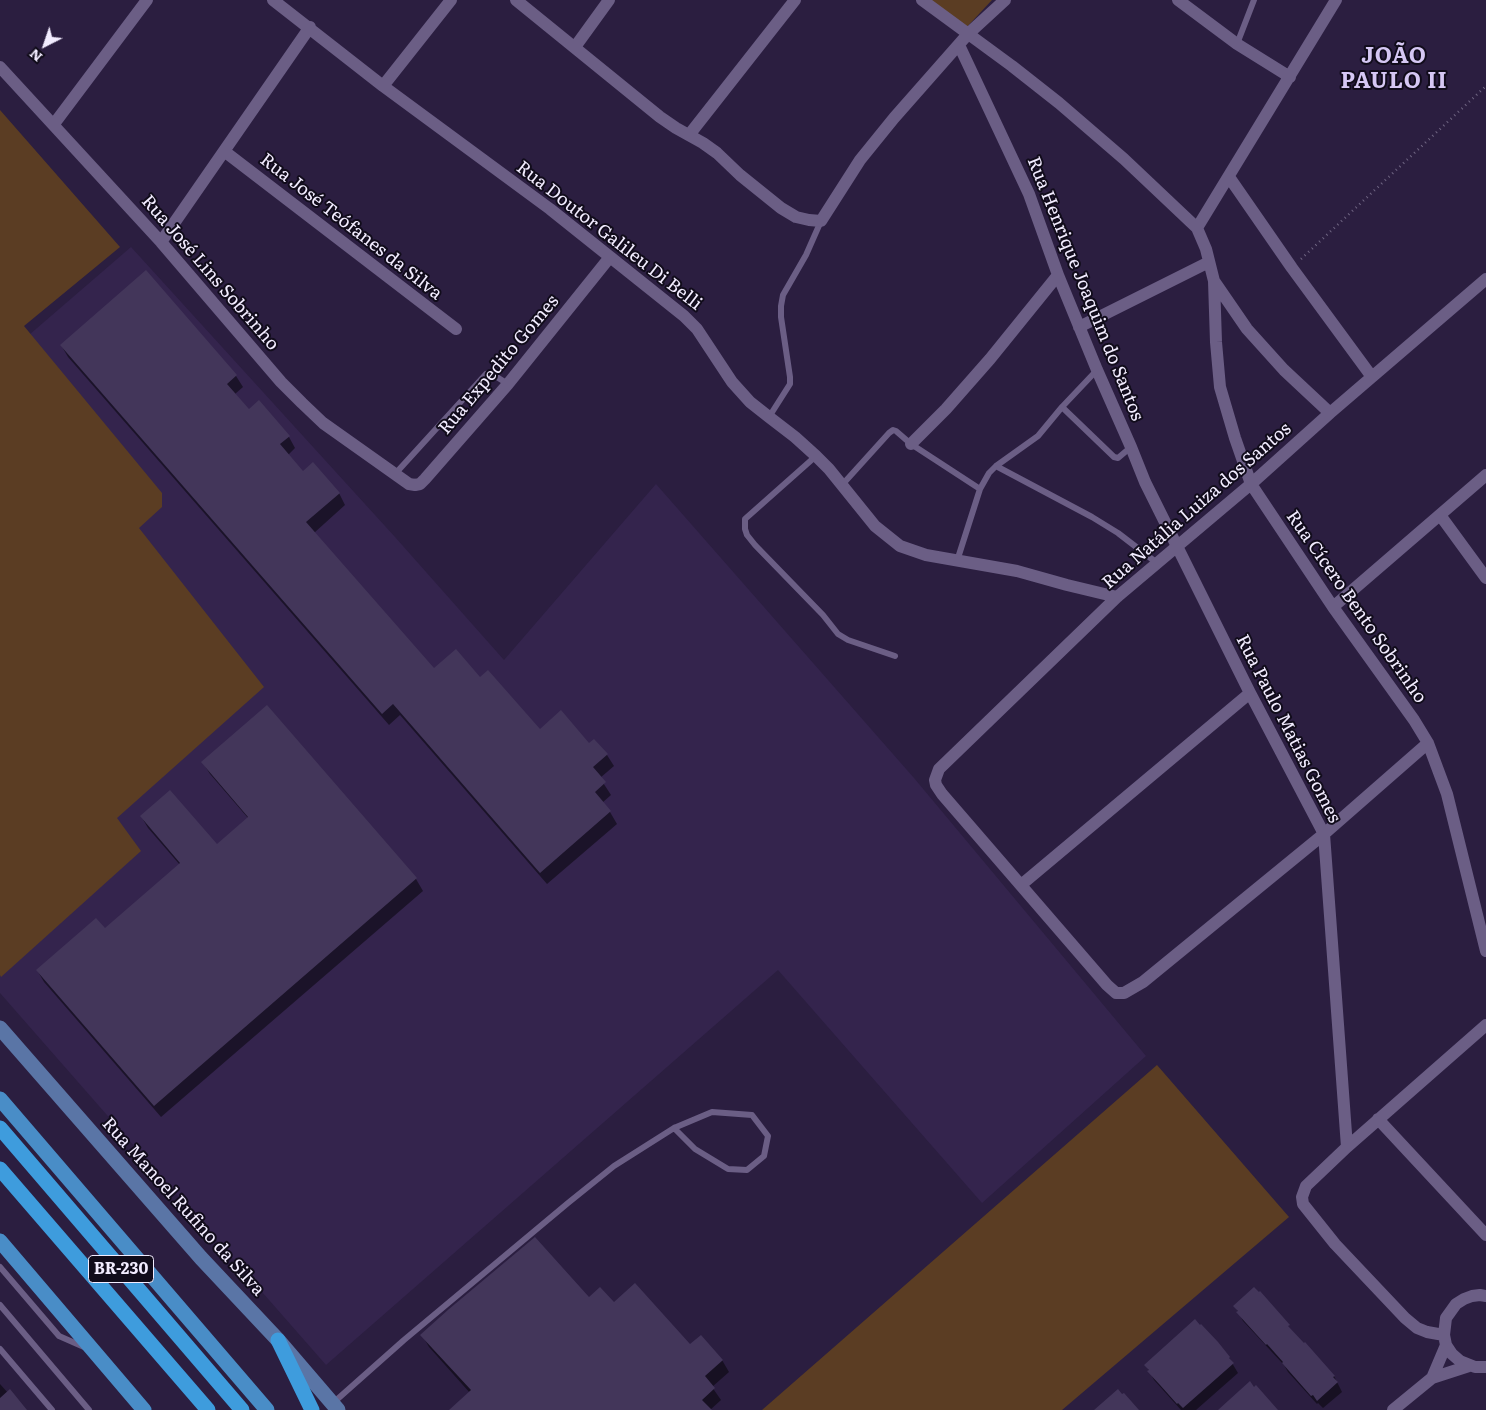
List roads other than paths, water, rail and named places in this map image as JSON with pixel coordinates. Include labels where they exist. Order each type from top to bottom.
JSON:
[{"type":"highway","name":"BR-230","points":[[0,1128],[242,1410]]},
{"type":"highway","name":"BR-230","points":[[0,1169],[208,1410]]},
{"type":"highway","points":[[278,1340],[312,1410]]},
{"type":"main road","name":"Rua Manoel Rufino da Silva","points":[[0,1028],[201,1258],[278,1340],[335,1407]]},
{"type":"main road","points":[[0,1099],[267,1410]]},
{"type":"main road","points":[[0,1241],[144,1410]]},
{"type":"street","points":[[54,124],[147,0]]},
{"type":"street","name":"Rua Doutor Galileu Di Belli","points":[[273,0],[383,86],[550,209],[684,316],[697,329],[732,382],[750,402],[768,418],[795,437],[829,468],[875,526],[900,546],[926,555],[1018,571],[1117,597]]},
{"type":"street","points":[[383,86],[451,0]]},
{"type":"street","points":[[516,0],[660,117],[717,153],[740,175],[781,208],[796,216],[821,221],[860,160],[894,118],[968,34],[1006,0]]},
{"type":"street","points":[[575,47],[609,0]]},
{"type":"street","points":[[688,135],[795,0]]},
{"type":"street","points":[[922,0],[1012,66],[1059,104],[1124,160],[1197,228],[1214,280],[1247,329],[1284,370],[1330,413]]},
{"type":"street","points":[[1178,0],[1237,44],[1290,77]]},
{"type":"street","points":[[1197,228],[1336,0]]},
{"type":"street","points":[[161,242],[310,28]]},
{"type":"street","name":"Rua Henrique Joaquim do Santos","points":[[958,45],[1029,194],[1058,275],[1096,370],[1145,482],[1176,546]]},
{"type":"street","name":"Rua José Lins Sobrinho","points":[[0,66],[161,242],[281,382],[323,423],[409,484]]},
{"type":"street","name":"Rua José Teófanes da Silva","points":[[224,151],[456,330]]},
{"type":"street","points":[[1229,177],[1292,268],[1372,377]]},
{"type":"street","name":"Rua Expedito Gomes","points":[[409,484],[420,484],[425,479],[508,384],[610,257]]},
{"type":"street","points":[[1079,327],[1209,262]]},
{"type":"street","points":[[911,444],[968,385],[1058,275]]},
{"type":"street","name":"Rua Natália Luiza dos Santos","points":[[1021,885],[942,794],[936,785],[939,769],[1117,597],[1251,484],[1486,278]]},
{"type":"street","name":"Rua Cícero Bento Sobrinho","points":[[1214,280],[1220,387],[1251,484],[1332,607],[1414,720],[1428,743],[1447,794],[1486,951]]},
{"type":"street","points":[[1332,607],[1486,475]]},
{"type":"street","points":[[1440,515],[1486,578]]},
{"type":"street","name":"Rua Paulo Matias Gomes","points":[[1176,546],[1324,834],[1346,1146]]},
{"type":"street","points":[[1250,692],[1021,885],[1106,985],[1116,993],[1124,993],[1143,982],[1324,834],[1428,743]]},
{"type":"street","points":[[1481,1368],[1460,1361],[1452,1354],[1445,1340],[1410,1323],[1335,1244],[1303,1204],[1302,1197],[1306,1186],[1346,1146],[1486,1025]]},
{"type":"street","points":[[1378,1119],[1486,1235]]},
{"type":"street","points":[[1432,1378],[1445,1340],[1446,1318],[1456,1304],[1464,1299],[1484,1294]]},
{"type":"street","points":[[1393,1410],[1432,1378],[1481,1368]]},
{"type":"lane","points":[[1237,44],[1254,0]]},
{"type":"lane","points":[[768,418],[790,384],[781,306],[784,295],[806,255],[821,221]]},
{"type":"lane","points":[[957,561],[980,489],[990,473],[996,466],[1038,436],[1096,370]]},
{"type":"lane","points":[[395,474],[486,374],[490,373],[508,384]]},
{"type":"lane","points":[[1062,407],[1114,457],[1118,458],[1131,447]]},
{"type":"lane","points":[[842,485],[892,431],[896,431],[911,444],[980,489]]},
{"type":"lane","points":[[816,456],[745,519],[747,535],[823,615],[838,634],[848,640],[895,656]]},
{"type":"lane","points":[[996,466],[1092,517],[1118,533],[1157,562]]},
{"type":"lane","points":[[335,1407],[404,1340],[568,1203],[614,1166],[674,1128],[712,1112],[752,1115],[768,1136],[764,1156],[747,1170],[728,1168],[695,1149],[674,1128]]},
{"type":"lane","points":[[0,1267],[59,1336],[95,1352]]},
{"type":"lane","points":[[0,1305],[89,1410]]},
{"type":"lane","points":[[0,1349],[52,1410]]},
{"type":"district","name":"JOÃO PAULO II","points":[[1394,70]]}]
